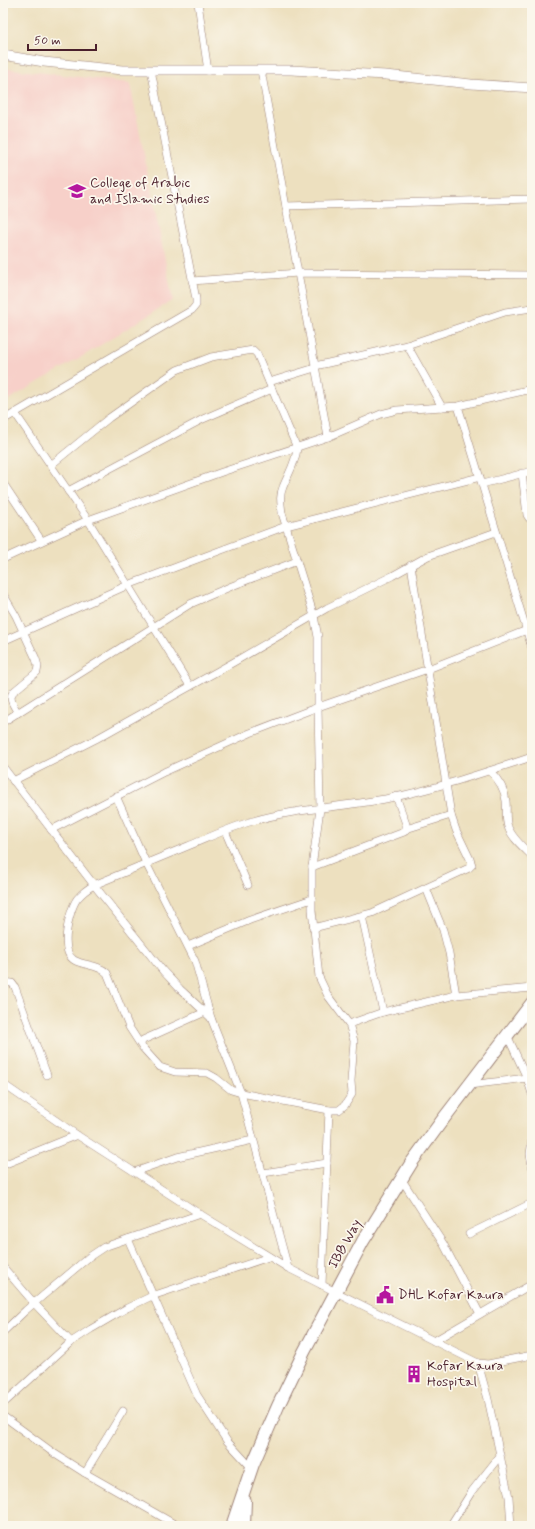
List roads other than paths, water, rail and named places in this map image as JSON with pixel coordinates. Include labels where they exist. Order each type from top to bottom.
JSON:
[{"type":"highway","name":"IBB Way","points":[[232,1526],[251,1467],[294,1372],[363,1241],[441,1122],[532,1003]]},
{"type":"highway","points":[[244,1526],[245,1486]]},
{"type":"street","points":[[198,3],[208,71]]},
{"type":"street","points":[[3,56],[122,70],[291,70],[386,75],[471,84],[532,88]]},
{"type":"street","points":[[3,420],[192,310],[196,305],[151,70]]},
{"type":"street","points":[[261,70],[328,438]]},
{"type":"street","points":[[286,206],[532,199]]},
{"type":"street","points":[[192,281],[298,273],[532,274]]},
{"type":"street","points":[[68,491],[203,419],[270,386],[315,367],[407,344],[505,312],[532,308]]},
{"type":"street","points":[[407,344],[442,407]]},
{"type":"street","points":[[51,465],[109,418],[177,370],[211,357],[253,350],[257,354],[297,448],[296,457],[282,488],[280,501],[282,513],[314,616],[318,637],[320,809],[312,867],[313,928],[319,977],[323,988],[349,1024],[354,1041],[351,1081],[352,1094],[345,1105],[339,1110],[329,1110],[231,1090],[207,1073],[175,1072],[160,1067],[142,1047],[141,1043],[129,1027],[107,974],[100,968],[74,960],[68,953],[67,930],[72,908],[78,898],[86,890],[94,885],[146,863],[253,821],[297,811],[320,809],[396,796],[446,785],[532,757]]},
{"type":"street","points":[[3,559],[41,540],[88,520],[222,472],[328,438],[381,414],[413,408],[458,406],[532,389]]},
{"type":"street","points":[[458,406],[496,532],[529,629],[532,648]]},
{"type":"street","points":[[15,413],[88,520],[190,686]]},
{"type":"street","points":[[3,641],[128,585],[286,526],[480,481],[532,471]]},
{"type":"street","points":[[522,473],[527,515],[532,519]]},
{"type":"street","points":[[3,483],[41,540]]},
{"type":"street","points":[[13,781],[96,739],[314,616],[428,556],[496,532]]},
{"type":"street","points":[[3,722],[190,604],[297,561]]},
{"type":"street","points":[[313,928],[362,916],[426,888],[472,865],[451,815],[411,565]]},
{"type":"street","points":[[3,594],[23,631],[38,666],[37,672],[13,692],[11,696],[11,700],[18,713]]},
{"type":"street","points":[[51,830],[164,772],[250,733],[318,707],[428,669],[529,629]]},
{"type":"street","points":[[3,767],[94,885],[163,971],[211,1018]]},
{"type":"street","points":[[490,771],[498,780],[503,790],[506,800],[506,820],[509,829],[532,856]]},
{"type":"street","points":[[116,796],[146,863],[195,961],[211,1018],[241,1093],[288,1268]]},
{"type":"street","points":[[396,796],[406,824],[406,829]]},
{"type":"street","points":[[312,867],[404,832],[406,829],[451,815]]},
{"type":"street","points":[[225,831],[248,885]]},
{"type":"street","points":[[426,888],[443,930],[449,953],[456,995]]},
{"type":"street","points":[[188,946],[250,920],[312,899]]},
{"type":"street","points":[[362,916],[383,1012]]},
{"type":"street","points":[[3,982],[12,983],[15,987],[47,1075]]},
{"type":"street","points":[[349,1024],[383,1012],[456,995],[532,988]]},
{"type":"street","points":[[141,1043],[143,1040],[204,1012]]},
{"type":"street","points":[[507,1035],[527,1078],[532,1094]]},
{"type":"street","points":[[468,1085],[527,1078]]},
{"type":"street","points":[[3,1085],[77,1136],[288,1268],[478,1363],[488,1364],[532,1355]]},
{"type":"street","points":[[322,1285],[329,1110]]},
{"type":"street","points":[[3,1165],[77,1136]]},
{"type":"street","points":[[134,1172],[177,1157],[254,1140]]},
{"type":"street","points":[[532,1140],[530,1154],[532,1166]]},
{"type":"street","points":[[263,1174],[327,1164]]},
{"type":"street","points":[[402,1180],[444,1245],[480,1314]]},
{"type":"street","points":[[469,1234],[532,1203]]},
{"type":"street","points":[[3,1332],[34,1303],[104,1247],[159,1230],[200,1214]]},
{"type":"street","points":[[128,1239],[197,1396],[227,1441],[251,1467]]},
{"type":"street","points":[[3,1404],[71,1342],[90,1329],[152,1296],[269,1257]]},
{"type":"street","points":[[3,1267],[34,1303],[71,1342]]},
{"type":"street","points":[[434,1341],[532,1284]]},
{"type":"street","points":[[478,1363],[488,1399],[499,1457],[509,1497],[511,1526]]},
{"type":"street","points":[[85,1473],[123,1411]]},
{"type":"street","points":[[3,1416],[55,1454],[85,1473],[178,1526]]},
{"type":"street","points":[[450,1526],[472,1491],[499,1457]]},
{"type":"place","name":"College of Arabic and Islamic Studies","points":[[77,191]]},
{"type":"place","name":"DHL Kofar Kaura","points":[[385,1295]]},
{"type":"place","name":"Kofar Kaura Hospital","points":[[414,1374]]}]
